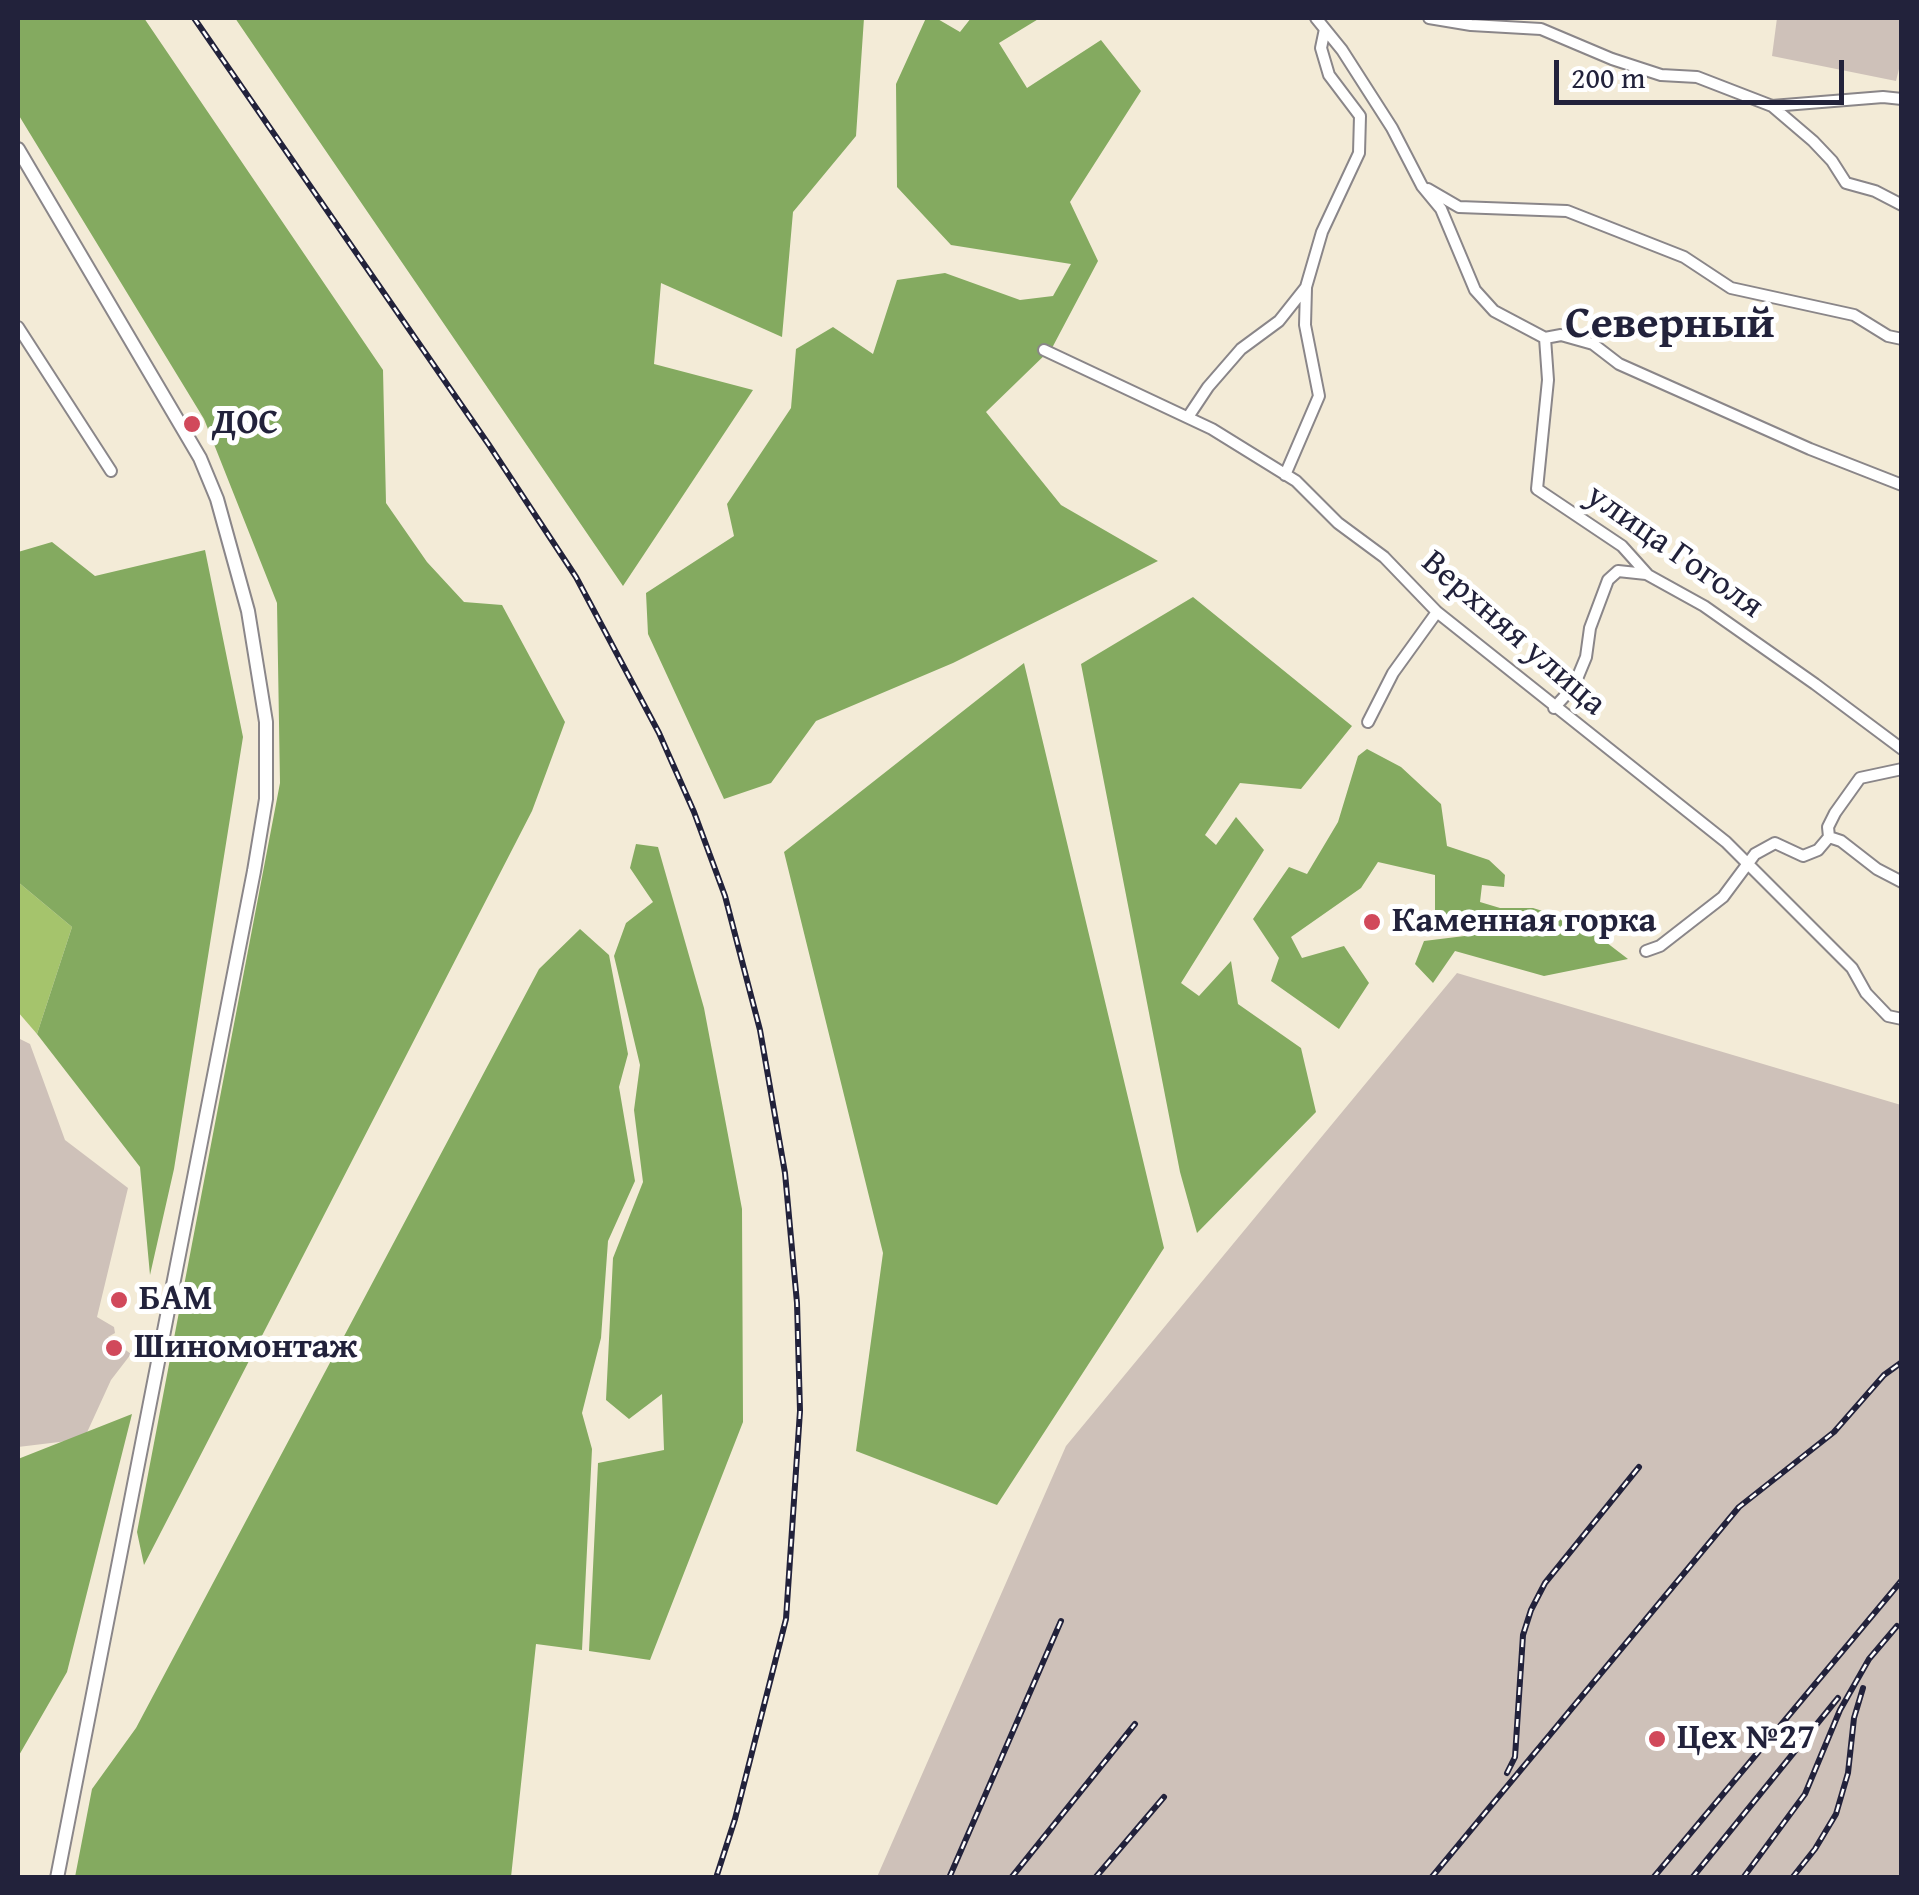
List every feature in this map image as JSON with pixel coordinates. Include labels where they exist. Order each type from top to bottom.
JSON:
[{"type":"main road","points":[[18,149],[200,458],[218,499],[248,612],[266,722],[266,799],[254,872],[58,1878]]},
{"type":"street","points":[[1316,18],[1382,112],[1422,186],[1442,209],[1475,290],[1494,311],[1546,338],[1561,335],[1593,344],[1619,364],[1902,485]]},
{"type":"street","points":[[1429,18],[1471,26],[1541,29],[1612,59],[1661,75],[1698,77],[1772,106],[1814,141],[1846,183],[1875,191],[1902,205]]},
{"type":"street","points":[[1285,474],[1319,396],[1305,325],[1306,287],[1322,232],[1359,153],[1360,116],[1329,75],[1321,48],[1325,29]]},
{"type":"street","points":[[1772,106],[1883,97],[1902,100]]},
{"type":"street","points":[[1422,186],[1460,206],[1567,211],[1684,258],[1731,288],[1854,316],[1888,336],[1902,339]]},
{"type":"street","points":[[1188,417],[1241,349],[1279,321],[1306,287]]},
{"type":"street","points":[[18,327],[111,471]]},
{"type":"street","name":"улица Гоголя","points":[[1546,338],[1548,380],[1537,489],[1622,546],[1648,575],[1704,606],[1902,749]]},
{"type":"street","name":"Верхняя улица","points":[[1044,350],[1188,417],[1285,474],[1338,523],[1384,557],[1437,612],[1726,842],[1852,968],[1866,994],[1888,1016],[1902,1019]]},
{"type":"street","points":[[1554,708],[1574,686],[1580,672],[1608,580],[1618,570],[1648,575]]},
{"type":"street","points":[[1368,722],[1393,674],[1437,612]]},
{"type":"street","points":[[1646,951],[1692,924],[1722,898],[1755,854],[1775,843],[1803,856],[1818,850],[1829,837],[1828,827],[1835,813],[1860,778],[1902,768]]},
{"type":"street","points":[[1829,837],[1902,882]]},
{"type":"shaded area","points":[[1777,18],[1901,18],[1901,61],[1896,81],[1772,56]]},
{"type":"shaded area","points":[[1457,973],[1901,1105],[1901,1877],[877,1877],[1066,1446]]},
{"type":"shaded area","points":[[18,1038],[30,1044],[65,1140],[128,1188],[97,1317],[114,1327],[115,1333],[108,1337],[131,1354],[111,1380],[84,1439],[18,1447]]},
{"type":"green space","points":[[18,18],[144,18],[383,370],[386,503],[427,562],[464,602],[502,605],[565,722],[532,811],[144,1565],[137,1532],[280,783],[277,603],[204,419],[18,114]]},
{"type":"green space","points":[[235,18],[864,18],[856,136],[793,212],[782,337],[661,283],[654,364],[753,390],[623,586]]},
{"type":"green space","points":[[926,18],[936,18],[960,32],[971,18],[1040,18],[999,43],[1027,88],[1101,40],[1141,91],[1070,202],[1098,261],[1052,348],[986,412],[1061,505],[1158,561],[953,663],[816,721],[771,783],[724,799],[648,634],[646,593],[734,536],[727,504],[791,408],[796,349],[833,327],[873,354],[897,280],[945,273],[1020,300],[1053,296],[1071,264],[951,245],[897,187],[896,84]]},
{"type":"green space","points":[[52,542],[95,576],[205,550],[243,737],[174,1169],[150,1275],[140,1167],[37,1034],[72,927],[18,882],[18,552]]},
{"type":"green space","points":[[1193,597],[1352,726],[1301,789],[1240,783],[1205,835],[1216,845],[1236,817],[1264,850],[1181,983],[1199,996],[1231,961],[1238,1004],[1301,1048],[1316,1112],[1197,1233],[1180,1172],[1081,664]]},
{"type":"green space","points":[[1024,663],[1164,1248],[997,1505],[856,1451],[883,1253],[784,852]]},
{"type":"green space","points":[[1367,749],[1401,767],[1441,804],[1447,846],[1489,860],[1505,875],[1504,887],[1482,885],[1480,902],[1500,908],[1533,908],[1581,923],[1628,959],[1544,976],[1455,951],[1433,983],[1415,964],[1424,941],[1505,931],[1435,914],[1435,875],[1378,862],[1361,888],[1291,937],[1302,958],[1344,946],[1369,983],[1339,1029],[1271,981],[1279,958],[1253,919],[1289,867],[1307,874],[1338,822],[1358,756]]},
{"type":"green space","points":[[636,844],[658,847],[704,1008],[742,1209],[743,1422],[650,1660],[589,1651],[598,1463],[664,1450],[662,1394],[629,1419],[606,1400],[613,1258],[643,1182],[634,1110],[640,1065],[614,956],[626,923],[653,902],[630,868]]},
{"type":"green space","points":[[18,882],[72,927],[37,1034],[18,1012]]},
{"type":"green space","points":[[580,929],[609,955],[628,1054],[619,1087],[635,1181],[608,1241],[601,1338],[582,1413],[592,1449],[582,1650],[536,1644],[511,1877],[75,1877],[92,1789],[136,1728],[539,969]]},
{"type":"green space","points":[[132,1414],[67,1672],[18,1757],[18,1459]]},
{"type":"railway","points":[[194,18],[576,577],[659,733],[725,896],[760,1030],[785,1173],[797,1303],[800,1411],[786,1619],[716,1878]]},
{"type":"railway","points":[[1431,1878],[1739,1507],[1834,1432],[1884,1375],[1902,1362]]},
{"type":"railway","points":[[1507,1773],[1515,1757],[1523,1635],[1531,1610],[1545,1583],[1639,1467]]},
{"type":"railway","points":[[1653,1878],[1902,1580]]},
{"type":"railway","points":[[949,1878],[1061,1621]]},
{"type":"railway","points":[[1743,1878],[1805,1794],[1840,1710],[1869,1659],[1897,1626]]},
{"type":"railway","points":[[1792,1878],[1836,1814],[1848,1773],[1854,1718],[1863,1688]]},
{"type":"railway","points":[[1692,1878],[1838,1698]]},
{"type":"railway","points":[[1011,1878],[1135,1724]]},
{"type":"railway","points":[[1095,1878],[1164,1797]]},
{"type":"place","name":"ДОС","points":[[192,424]]},
{"type":"place","name":"Каменная горка","points":[[1372,922]]},
{"type":"place","name":"БАМ","points":[[119,1300]]},
{"type":"place","name":"Шиномонтаж","points":[[114,1348]]},
{"type":"place","name":"Цех №27","points":[[1657,1739]]},
{"type":"district","name":"Северный","points":[[1670,326]]}]
